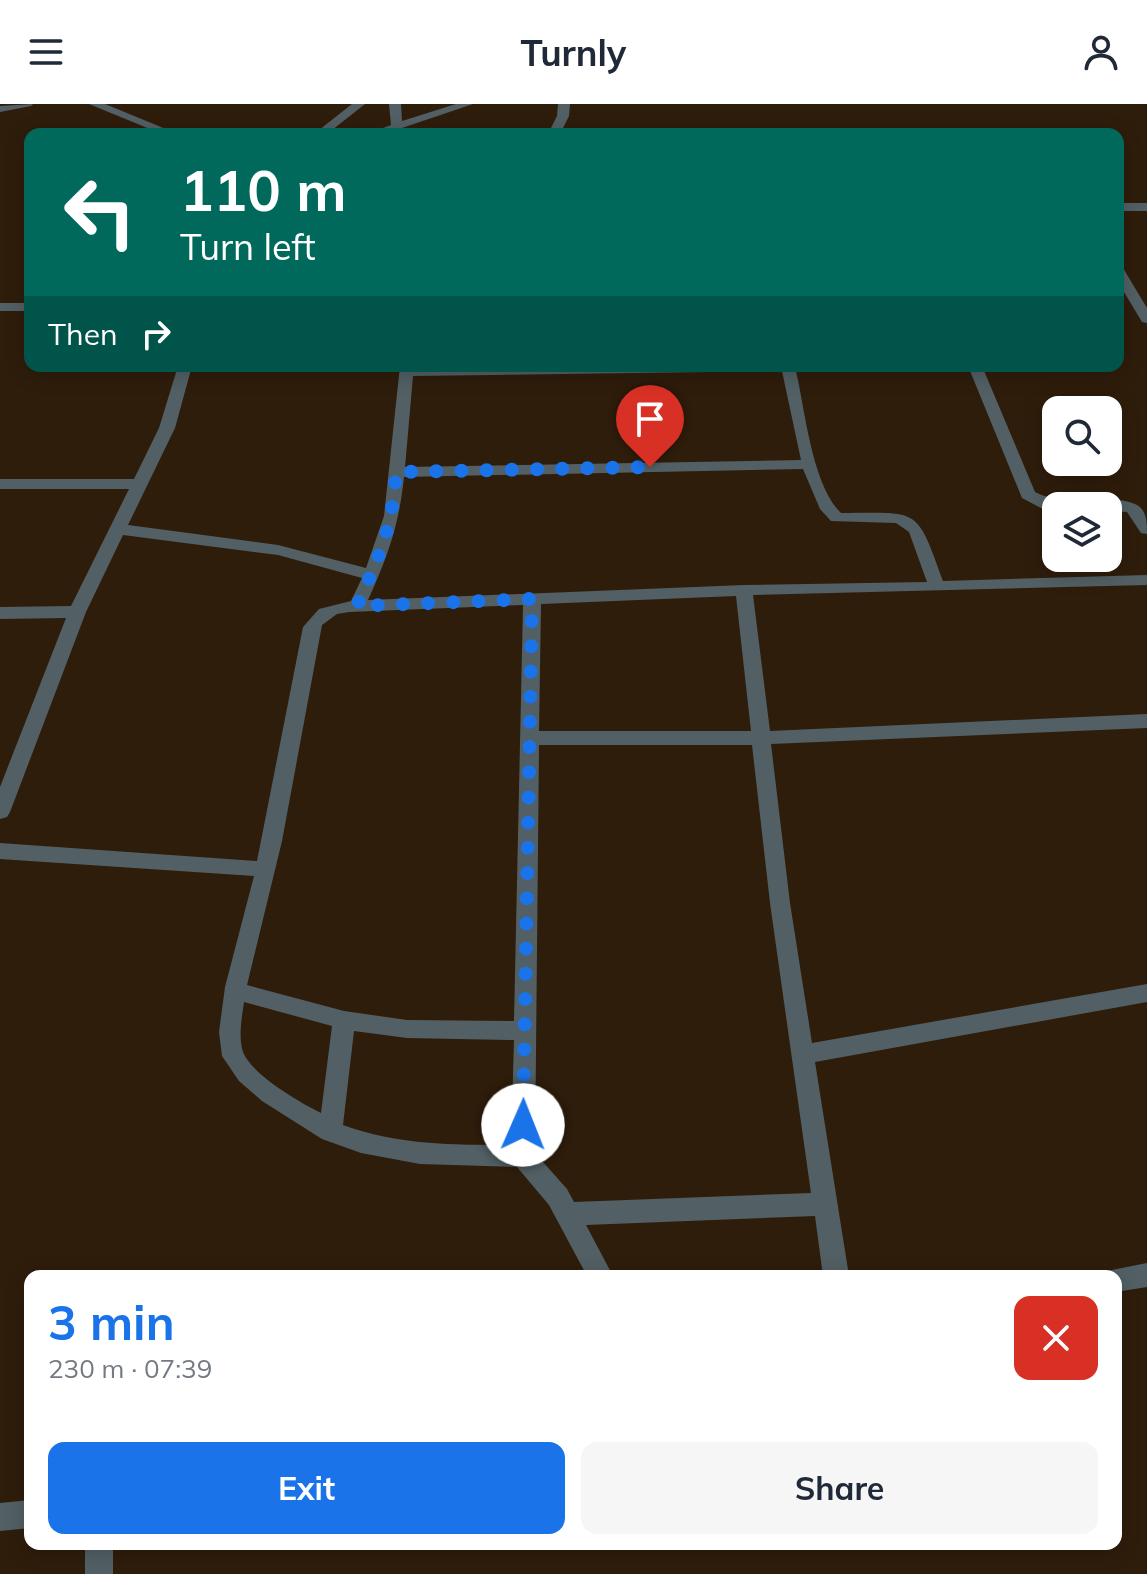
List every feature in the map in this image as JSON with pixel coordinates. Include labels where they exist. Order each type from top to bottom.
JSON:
[{"type":"street","points":[[0,109],[27,104]]},
{"type":"street","points":[[95,104],[157,128]]},
{"type":"street","points":[[328,128],[359,104]]},
{"type":"street","points":[[395,104],[397,128]]},
{"type":"street","points":[[402,128],[467,104]]},
{"type":"street","points":[[557,128],[564,104]]},
{"type":"street","points":[[1124,207],[1147,207]]},
{"type":"street","points":[[1124,281],[1147,319]]},
{"type":"street","points":[[1131,293],[1147,293]]},
{"type":"street","points":[[0,307],[24,307]]},
{"type":"street","points":[[0,812],[77,612],[167,428],[183,372]]},
{"type":"street","points":[[357,606],[383,549],[392,516],[407,372]]},
{"type":"street","points":[[789,372],[809,464],[824,506],[837,518],[900,518],[909,522],[916,529],[937,587]]},
{"type":"street","points":[[977,372],[1028,495],[1047,505],[1122,506],[1133,509],[1147,529]]},
{"type":"street","points":[[396,472],[809,464]]},
{"type":"street","points":[[0,484],[139,484]]},
{"type":"street","points":[[118,529],[292,551],[330,560],[371,575]]},
{"type":"street","points":[[523,1156],[434,1156],[373,1148],[330,1132],[293,1110],[254,1082],[232,1052],[229,1023],[265,869],[312,627],[319,614],[330,609],[357,606],[744,590],[1147,580]]},
{"type":"street","points":[[744,590],[780,903],[835,1270]]},
{"type":"street","points":[[532,599],[523,1156],[545,1180],[597,1270]]},
{"type":"street","points":[[0,613],[77,612]]},
{"type":"street","points":[[530,738],[761,738],[1147,721]]},
{"type":"street","points":[[0,851],[265,869]]},
{"type":"street","points":[[236,991],[344,1020],[407,1029],[524,1031]]},
{"type":"street","points":[[804,1054],[1147,993]]},
{"type":"street","points":[[330,1132],[344,1020]]},
{"type":"street","points":[[566,1214],[825,1204]]},
{"type":"street","points":[[1122,1279],[1147,1275]]},
{"type":"street","points":[[0,1517],[24,1515]]},
{"type":"street","points":[[99,1550],[99,1574]]},
{"type":"route","points":[[523,1125],[532,599],[357,606],[383,549],[392,516],[396,472],[650,467]]}]
